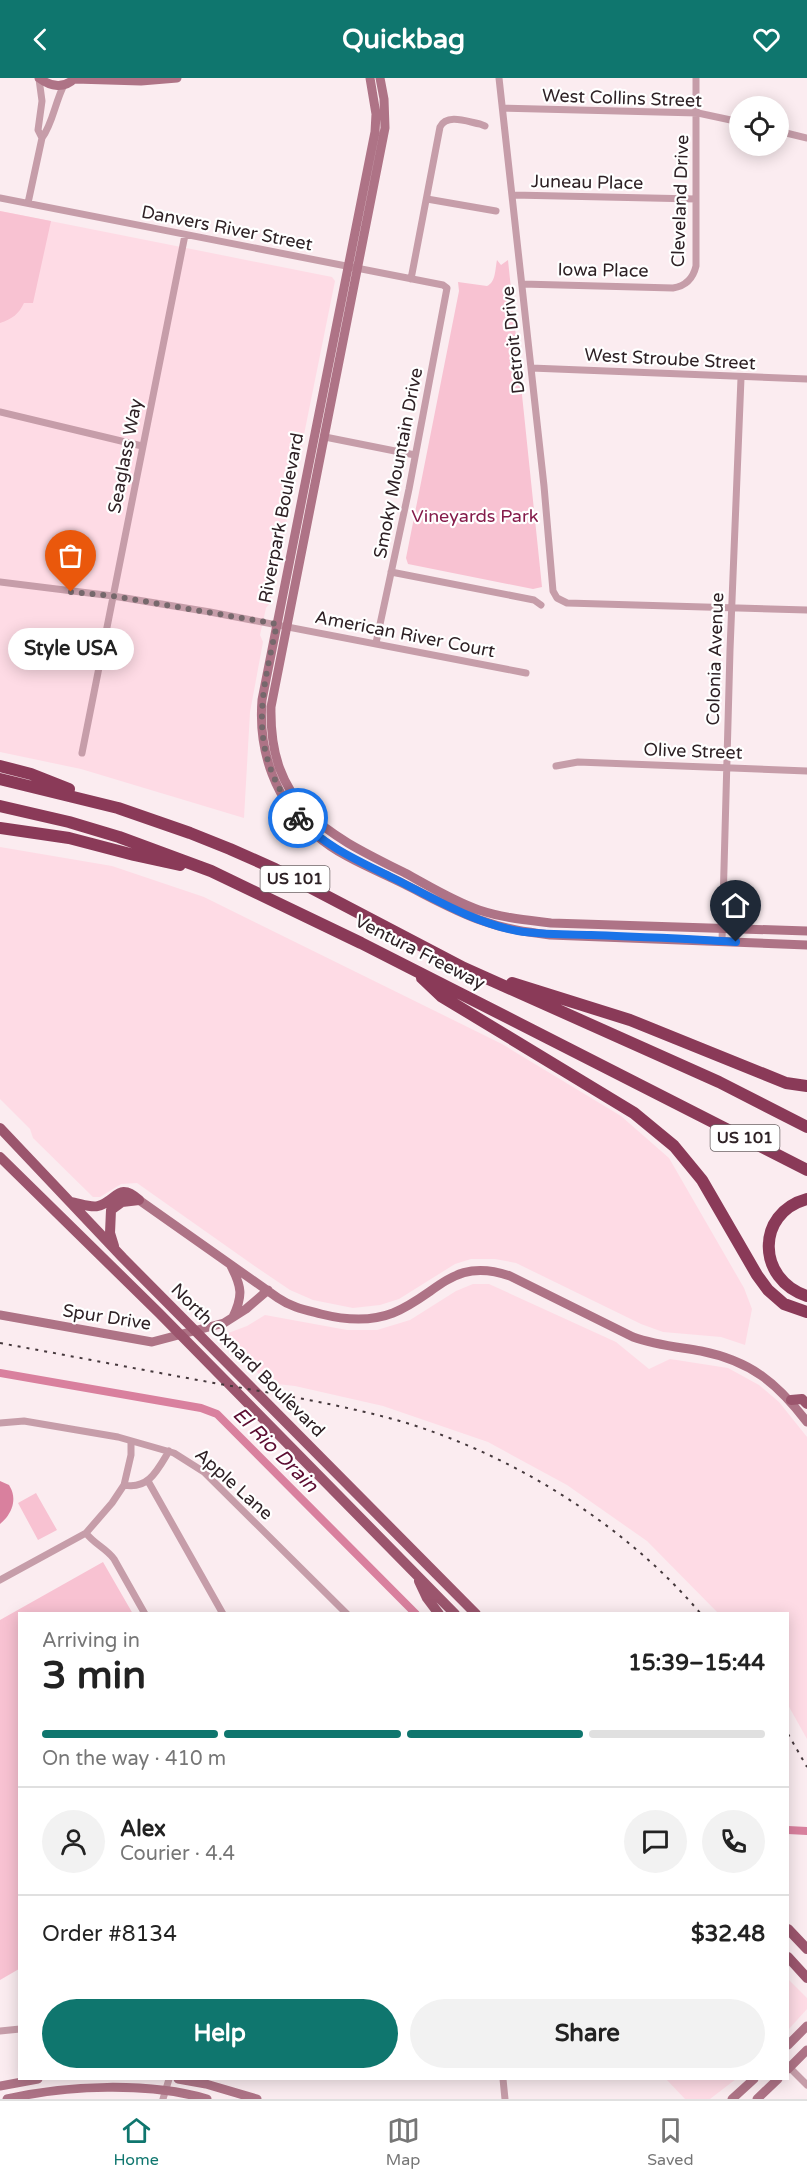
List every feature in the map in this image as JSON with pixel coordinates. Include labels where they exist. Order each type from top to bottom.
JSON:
[{"type":"highway","points":[[0,766],[31,774],[118,808]]},
{"type":"highway","name":"Ventura Freeway","points":[[0,779],[118,808],[190,833],[275,869],[464,968],[719,1082],[807,1127]]},
{"type":"highway","name":"Ventura Freeway","points":[[0,806],[69,822],[119,837],[211,871],[308,916],[807,1170]]},
{"type":"highway","points":[[0,828],[69,838],[134,855],[211,871]]},
{"type":"highway","points":[[464,968],[630,1020],[786,1083],[807,1086]]},
{"type":"highway","points":[[413,969],[441,996],[634,1113],[657,1131],[688,1163],[708,1189],[768,1290],[784,1304],[807,1312]]},
{"type":"highway","points":[[807,1199],[792,1205],[779,1217],[771,1232],[768,1250],[770,1261],[778,1277],[790,1289],[807,1296]]},
{"type":"main road","name":"North Oxnard Boulevard","points":[[0,1128],[116,1251],[474,1612]]},
{"type":"main road","name":"North Oxnard Boulevard","points":[[0,1157],[159,1313],[452,1612]]},
{"type":"main road","points":[[70,1202],[96,1207],[124,1191],[131,1193],[139,1200]]},
{"type":"main road","points":[[116,1251],[110,1233],[111,1210],[122,1202],[139,1200]]},
{"type":"main road","points":[[791,1400],[801,1400],[807,1404]]},
{"type":"main road","points":[[417,1575],[422,1589],[438,1612]]},
{"type":"main road","points":[[789,1930],[807,1949]]},
{"type":"main road","points":[[789,1958],[807,1978]]},
{"type":"street","points":[[39,79],[56,86],[64,85],[75,79],[141,81],[177,78]]},
{"type":"street","name":"Riverpark Boulevard","points":[[370,78],[376,114],[375,132],[325,437],[282,625],[262,700],[264,751],[269,769],[286,802],[322,840],[337,850],[447,906],[482,921],[516,931],[550,935],[807,945]]},
{"type":"street","name":"Riverpark Boulevard","points":[[380,78],[384,99],[385,128],[352,267],[282,625],[271,707],[273,744],[279,765],[294,796],[315,822],[342,841],[477,909],[512,919],[551,923],[807,931]]},
{"type":"street","name":"Detroit Drive","points":[[499,78],[553,591],[557,598],[567,603],[732,608]]},
{"type":"street","name":"Cleveland Drive","points":[[683,285],[691,279],[696,266],[698,113],[696,78]]},
{"type":"street","points":[[39,79],[42,101],[38,130],[42,138]]},
{"type":"street","points":[[28,203],[42,138],[48,130],[64,85]]},
{"type":"street","name":"West Collins Street","points":[[503,108],[698,113],[729,120]]},
{"type":"street","points":[[411,279],[440,126],[448,119],[485,126]]},
{"type":"street","points":[[789,134],[807,138]]},
{"type":"street","name":"Juneau Place","points":[[513,195],[696,199]]},
{"type":"street","name":"Danvers River Street","points":[[0,198],[443,285],[447,288]]},
{"type":"street","points":[[427,199],[496,211]]},
{"type":"street","name":"Seaglass Way","points":[[82,753],[185,235]]},
{"type":"street","name":"Iowa Place","points":[[522,284],[673,288],[683,285]]},
{"type":"street","name":"Smoky Mountain Drive","points":[[376,643],[447,288]]},
{"type":"street","name":"West Stroube Street","points":[[531,368],[807,380]]},
{"type":"street","name":"Colonia Avenue","points":[[722,941],[726,768],[741,378]]},
{"type":"street","points":[[0,412],[142,446]]},
{"type":"street","points":[[325,437],[415,455]]},
{"type":"street","points":[[391,572],[534,600],[541,605]]},
{"type":"street","name":"American River Court","points":[[0,582],[113,596],[282,625],[526,673]]},
{"type":"street","points":[[732,608],[807,610]]},
{"type":"street","name":"Olive Street","points":[[556,766],[578,762],[807,771]]},
{"type":"street","points":[[139,1200],[282,1301],[302,1309],[346,1319],[363,1319],[394,1312],[459,1273],[480,1269],[490,1270],[510,1276],[646,1342],[733,1360],[768,1379],[791,1400],[807,1422]]},
{"type":"street","points":[[229,1262],[237,1277],[241,1294],[232,1319]]},
{"type":"street","name":"Spur Drive","points":[[0,1315],[146,1341],[162,1340],[232,1319],[268,1290]]},
{"type":"street","name":"Apple Lane","points":[[1,1424],[24,1421],[131,1441],[169,1451],[193,1463],[345,1612]]},
{"type":"street","points":[[0,1580],[86,1533],[124,1485],[131,1455],[131,1441]]},
{"type":"street","points":[[124,1485],[133,1487],[148,1481],[159,1469],[169,1451]]},
{"type":"street","points":[[148,1481],[222,1612]]},
{"type":"street","points":[[86,1533],[92,1541],[114,1558],[144,1612]]},
{"type":"street","points":[[456,1612],[466,1603]]},
{"type":"street","points":[[789,2044],[807,2026]]},
{"type":"street","points":[[0,2031],[18,2029]]},
{"type":"street","points":[[789,2067],[807,2050]]},
{"type":"street","points":[[789,2069],[807,2085]]},
{"type":"street","points":[[0,2086],[33,2080]]},
{"type":"street","points":[[164,2095],[169,2080]]},
{"type":"street","points":[[184,2080],[257,2099]]},
{"type":"street","points":[[503,2080],[505,2099]]},
{"type":"street","points":[[732,2099],[752,2080]]},
{"type":"street","points":[[757,2099],[777,2080]]},
{"type":"street","points":[[7,2099],[61,2090],[106,2088],[207,2099]]},
{"type":"shaded area","points":[[0,211],[332,277],[335,281],[270,603],[266,608],[260,635],[263,642],[250,712],[244,818],[81,769],[0,752]]},
{"type":"shaded area","points":[[0,847],[112,866],[204,897],[502,1044],[621,1116],[669,1158],[744,1288],[752,1309],[745,1345],[721,1337],[663,1332],[641,1324],[516,1263],[495,1259],[471,1259],[455,1264],[399,1299],[380,1305],[353,1308],[313,1300],[290,1290],[137,1183],[121,1184],[100,1197],[93,1197],[33,1138],[30,1129],[0,1099]]},
{"type":"shaded area","points":[[473,1284],[489,1284],[616,1342],[649,1369],[670,1359],[728,1368],[759,1385],[779,1402],[807,1437],[807,1739],[789,1707],[789,1612],[717,1612],[647,1541],[567,1485],[488,1442],[383,1406],[295,1386],[267,1383],[223,1335],[247,1326],[265,1315],[347,1330],[377,1330],[410,1320],[456,1291]]},
{"type":"shaded area","points":[[0,1481],[9,1485],[13,1501],[8,1516],[0,1524]]},
{"type":"shaded area","points":[[789,1980],[807,1998],[807,2009],[789,2029]]},
{"type":"shaded area","points":[[667,2080],[735,2080],[710,2099],[685,2099]]},
{"type":"green space","points":[[0,211],[51,221],[33,303],[24,303],[15,316],[0,323]]},
{"type":"green space","name":"Vineyards Park","points":[[497,260],[501,265],[508,260],[542,587],[533,589],[408,564],[406,558],[459,291],[458,282],[487,286],[494,278]]},
{"type":"green space","points":[[36,1493],[57,1530],[38,1540],[18,1503]]},
{"type":"green space","points":[[103,1562],[132,1612],[18,1612],[18,1970],[0,1980],[0,1620]]},
{"type":"waterway","name":"El Rio Drain","points":[[0,1373],[201,1408],[217,1414],[414,1612]]},
{"type":"waterway","points":[[789,1830],[807,1831]]},
{"type":"railway","points":[[0,1343],[331,1404],[400,1421],[442,1435],[525,1473],[564,1496],[638,1551],[699,1612]]},
{"type":"railway","points":[[789,1736],[807,1767]]},
{"type":"way so far","points":[[71,592],[113,596],[277,624],[265,683],[261,716],[262,734],[269,769],[286,802],[298,818]]},
{"type":"place","name":"Style USA","points":[[71,592]]},
{"type":"route","points":[[298,818],[315,835],[337,850],[447,906],[482,921],[516,931],[550,935],[736,942]]}]
